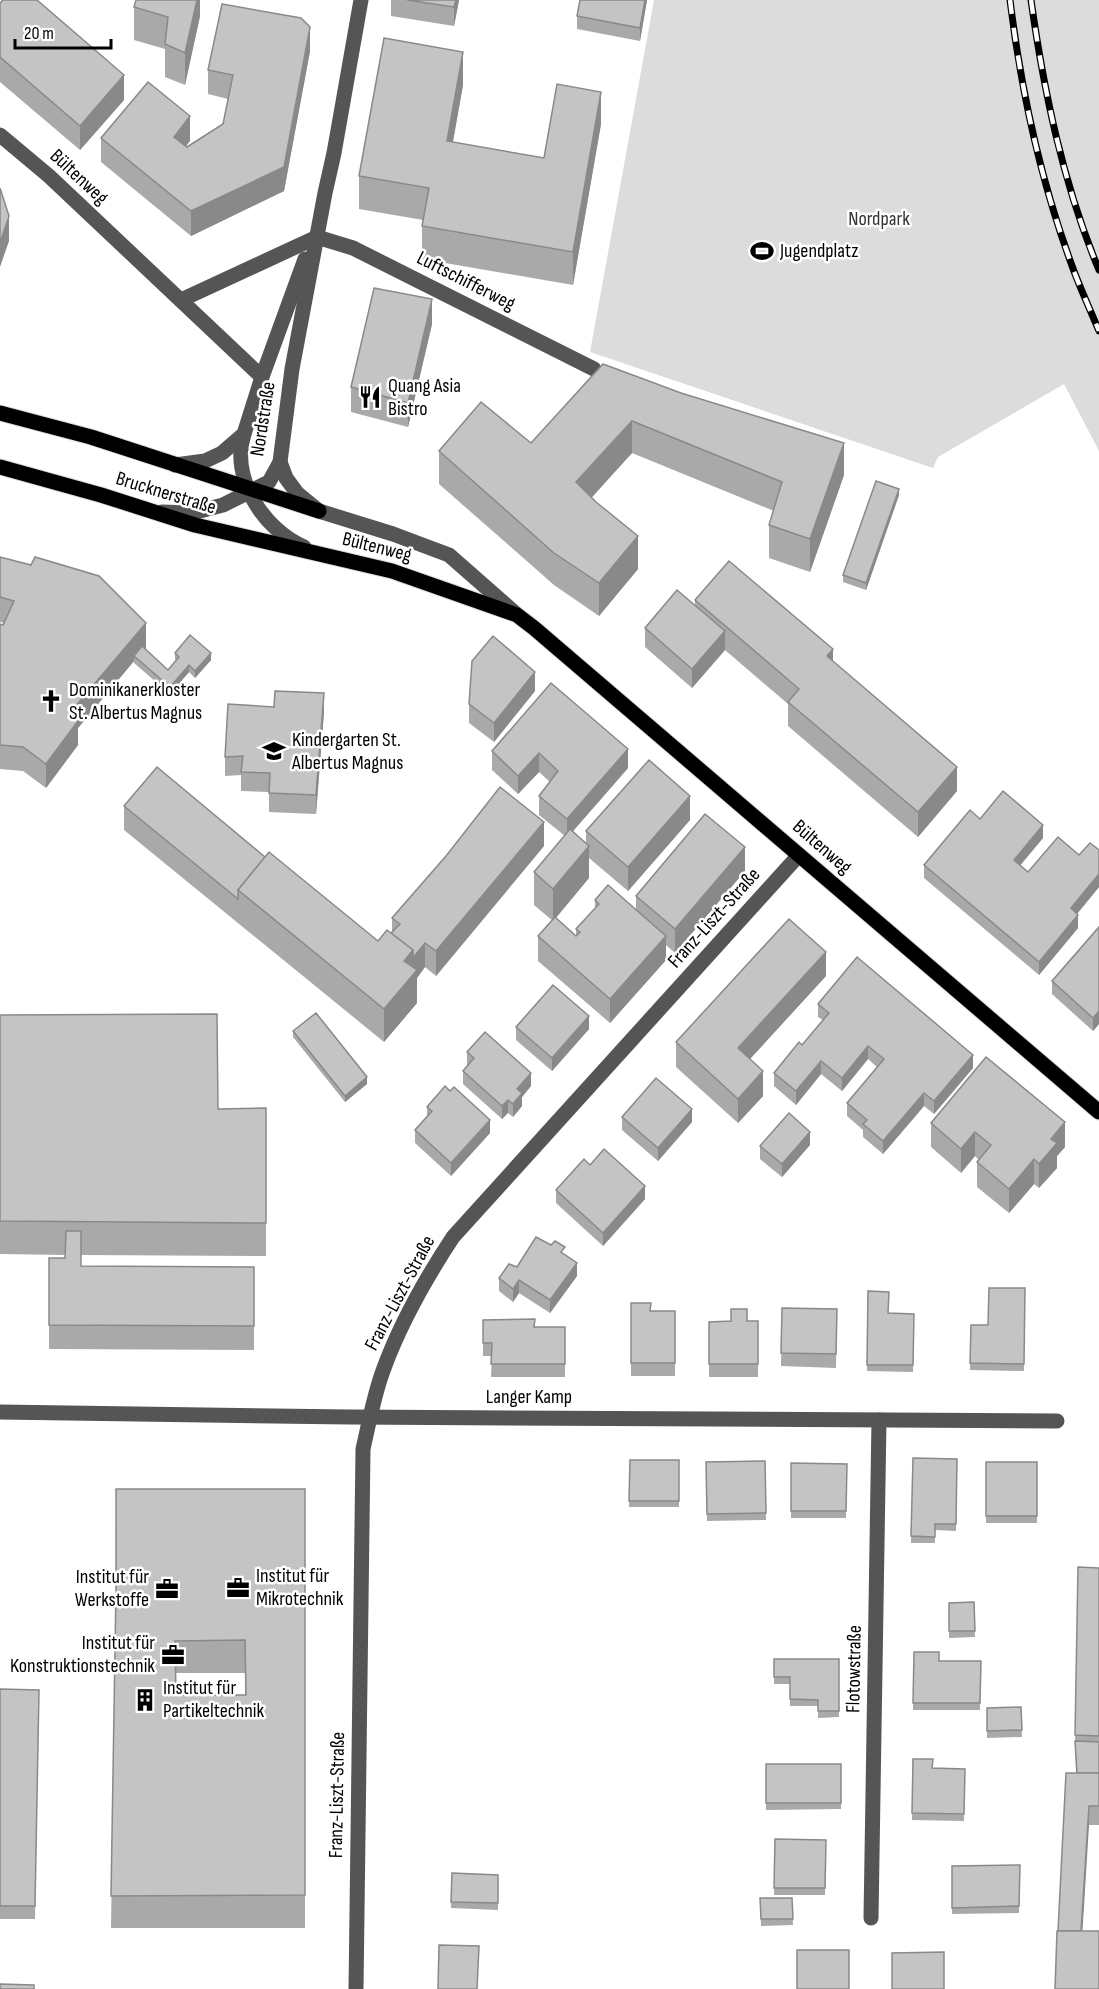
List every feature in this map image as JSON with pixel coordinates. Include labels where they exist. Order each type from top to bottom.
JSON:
[{"type":"main road","name":"Brucknerstraße","points":[[0,413],[91,437],[250,490]]},
{"type":"main road","name":"Brucknerstraße","points":[[0,467],[195,525],[321,555]]},
{"type":"main road","name":"Bültenweg","points":[[250,490],[319,511]]},
{"type":"main road","name":"Bültenweg","points":[[321,555],[392,571],[517,615],[652,727],[1099,1112]]},
{"type":"street","name":"Nordstraße","points":[[150,511],[192,513],[223,506],[269,482],[280,462],[292,369],[361,0]]},
{"type":"street","name":"Bültenweg","points":[[0,135],[49,176],[262,376]]},
{"type":"street","name":"Nordstraße","points":[[174,465],[205,461],[222,453],[244,434],[262,376],[309,250],[317,237]]},
{"type":"street","points":[[181,300],[317,237]]},
{"type":"street","name":"Luftschifferweg","points":[[317,237],[353,248],[594,369]]},
{"type":"street","name":"Bültenweg","points":[[244,434],[241,445],[243,472],[256,507],[269,524],[291,542],[321,555]]},
{"type":"street","name":"Bültenweg","points":[[280,462],[286,478],[297,493],[319,511],[393,534],[449,555],[517,615]]},
{"type":"street","name":"Franz-Liszt-Straße","points":[[356,1989],[363,1449],[383,1371],[400,1329],[434,1266],[453,1237],[799,855]]},
{"type":"street","name":"Langer Kamp","points":[[0,1412],[1057,1421]]},
{"type":"street","name":"Flotowstraße","points":[[872,1918],[879,1420]]},
{"type":"green space","name":"Nordpark","points":[[654,0],[1099,0],[1099,451],[1064,384],[938,457],[933,468],[590,352]]},
{"type":"building","points":[[3,0],[37,0],[124,75],[80,126],[0,57],[0,3]]},
{"type":"building","points":[[136,0],[197,0],[185,53],[165,44],[168,17],[134,7]]},
{"type":"building","points":[[407,0],[456,0],[454,7]]},
{"type":"building","points":[[580,0],[645,0],[640,28],[577,16]]},
{"type":"building","points":[[222,4],[301,18],[310,27],[284,167],[191,211],[101,138],[148,82],[190,116],[174,137],[187,147],[223,124],[233,75],[208,70]]},
{"type":"building","points":[[384,38],[463,52],[447,141],[544,158],[557,84],[601,92],[573,252],[422,226],[429,188],[359,176]]},
{"type":"building","points":[[0,188],[9,216],[0,243]]},
{"type":"building","points":[[374,288],[432,299],[408,403],[351,387]]},
{"type":"building","points":[[603,364],[681,393],[844,443],[810,539],[769,525],[782,482],[632,421],[576,482],[596,502],[638,536],[599,583],[554,553],[439,451],[481,402],[531,443]]},
{"type":"building","points":[[876,481],[899,489],[866,583],[843,575]]},
{"type":"building","name":"Dominikanerkloster St. Albertus Magnus","points":[[0,557],[31,565],[35,557],[99,576],[146,623],[68,715],[78,721],[46,764],[23,747],[0,745],[0,624],[3,625],[14,601],[0,597]]},
{"type":"building","points":[[729,561],[833,649],[827,656],[957,767],[918,812],[788,702],[799,689],[695,600]]},
{"type":"building","points":[[677,590],[725,631],[692,669],[645,628]]},
{"type":"building","points":[[190,635],[211,653],[195,671],[189,665],[170,687],[134,656],[142,646],[168,670],[179,657],[175,653]]},
{"type":"building","points":[[493,636],[535,672],[494,723],[469,704],[472,661]]},
{"type":"building","points":[[551,683],[628,749],[567,819],[539,796],[558,771],[539,753],[518,776],[492,751]]},
{"type":"building","name":"Kindergarten St. Albertus Magnus","points":[[275,691],[324,693],[316,795],[269,793],[270,773],[241,772],[243,756],[225,757],[228,704],[274,707]]},
{"type":"building","points":[[649,760],[690,796],[628,867],[586,831]]},
{"type":"building","points":[[157,767],[265,857],[238,890],[238,899],[124,806]]},
{"type":"building","points":[[500,787],[544,822],[436,951],[425,943],[413,958],[413,950],[391,933],[400,924],[392,918],[446,856]]},
{"type":"building","points":[[1003,791],[1043,825],[1014,860],[1028,872],[1058,837],[1079,855],[1090,843],[1099,850],[1099,874],[1071,908],[1078,915],[1039,962],[924,865],[970,810],[980,819]]},
{"type":"building","points":[[705,814],[745,847],[675,929],[636,896]]},
{"type":"building","points":[[570,829],[589,846],[553,889],[534,872]]},
{"type":"building","points":[[269,852],[378,941],[387,930],[413,950],[404,961],[417,970],[384,1009],[238,890]]},
{"type":"building","points":[[608,885],[666,936],[610,999],[538,936],[555,917],[576,936],[580,932],[576,929],[599,904],[595,900]]},
{"type":"building","points":[[789,919],[826,952],[738,1048],[763,1071],[738,1099],[676,1042]]},
{"type":"building","points":[[1099,927],[1099,1011],[1093,1018],[1052,981]]},
{"type":"building","points":[[857,957],[973,1055],[934,1101],[924,1093],[883,1141],[863,1124],[867,1120],[847,1103],[884,1059],[868,1046],[842,1078],[821,1061],[796,1091],[774,1073],[799,1042],[802,1045],[829,1013],[818,1004]]},
{"type":"building","points":[[553,985],[589,1016],[552,1058],[516,1027]]},
{"type":"building","points":[[316,1013],[367,1077],[345,1096],[293,1031]]},
{"type":"building","points":[[217,1014],[218,1109],[266,1108],[266,1223],[0,1221],[0,1015]]},
{"type":"building","points":[[485,1032],[531,1073],[517,1089],[522,1093],[513,1104],[508,1100],[502,1106],[463,1071],[474,1058],[467,1052]]},
{"type":"building","points":[[986,1057],[1065,1122],[1051,1139],[1057,1143],[1039,1164],[1034,1159],[1009,1189],[977,1162],[991,1145],[975,1132],[961,1149],[931,1123]]},
{"type":"building","points":[[656,1078],[692,1109],[658,1148],[622,1117]]},
{"type":"building","points":[[445,1086],[450,1091],[454,1087],[490,1120],[451,1163],[415,1130],[432,1111],[427,1107]]},
{"type":"building","points":[[789,1113],[810,1132],[782,1164],[760,1146]]},
{"type":"building","points":[[604,1149],[645,1186],[603,1233],[556,1190],[584,1159],[590,1165]]},
{"type":"building","points":[[66,1231],[81,1231],[81,1266],[254,1267],[254,1326],[49,1325],[49,1258],[65,1258]]},
{"type":"building","points":[[536,1237],[551,1245],[555,1241],[565,1247],[561,1252],[577,1263],[550,1300],[519,1280],[513,1289],[499,1278],[509,1264],[517,1267]]},
{"type":"building","points":[[989,1288],[1025,1288],[1024,1364],[970,1363],[971,1325],[988,1325]]},
{"type":"building","points":[[868,1291],[889,1292],[888,1313],[914,1314],[913,1365],[867,1365]]},
{"type":"building","points":[[631,1303],[651,1303],[650,1311],[675,1311],[675,1363],[631,1363]]},
{"type":"building","points":[[782,1308],[837,1309],[836,1354],[781,1353]]},
{"type":"building","points":[[731,1309],[747,1309],[747,1321],[758,1321],[758,1364],[709,1364],[709,1322],[731,1321]]},
{"type":"building","points":[[535,1319],[534,1327],[565,1327],[565,1364],[491,1364],[492,1343],[483,1343],[483,1320]]},
{"type":"building","points":[[913,1458],[957,1459],[956,1524],[935,1524],[935,1537],[911,1536]]},
{"type":"building","points":[[630,1460],[679,1460],[679,1501],[629,1501]]},
{"type":"building","points":[[765,1461],[766,1513],[707,1514],[706,1462]]},
{"type":"building","points":[[986,1462],[1037,1462],[1037,1516],[986,1516]]},
{"type":"building","points":[[791,1463],[847,1464],[846,1511],[791,1511]]},
{"type":"building","name":"Institut für Partikeltechnik","points":[[116,1489],[305,1489],[305,1895],[111,1896]],"holes":[[[245,1640],[246,1695],[176,1695],[175,1641]]]},
{"type":"building","points":[[1078,1567],[1099,1568],[1099,1736],[1075,1735]]},
{"type":"building","points":[[974,1602],[975,1631],[949,1631],[949,1603]]},
{"type":"building","points":[[914,1652],[939,1652],[939,1661],[981,1661],[980,1703],[913,1703]]},
{"type":"building","points":[[774,1659],[839,1659],[839,1711],[818,1711],[818,1700],[790,1699],[790,1677],[774,1677]]},
{"type":"building","points":[[0,1689],[39,1690],[35,1906],[0,1906]]},
{"type":"building","points":[[1021,1707],[1022,1730],[987,1731],[987,1708]]},
{"type":"building","points":[[1075,1741],[1099,1742],[1099,1773],[1077,1773]]},
{"type":"building","points":[[913,1759],[933,1759],[932,1768],[965,1769],[964,1814],[912,1813]]},
{"type":"building","points":[[766,1764],[841,1764],[841,1803],[766,1803]]},
{"type":"building","points":[[1066,1773],[1099,1773],[1099,1806],[1089,1806],[1081,1931],[1058,1931]]},
{"type":"building","points":[[775,1839],[826,1840],[825,1888],[774,1888]]},
{"type":"building","points":[[1020,1865],[1019,1906],[952,1908],[952,1866]]},
{"type":"building","points":[[452,1873],[498,1875],[498,1903],[451,1902]]},
{"type":"building","points":[[760,1898],[792,1898],[793,1919],[761,1919]]},
{"type":"building","points":[[1057,1931],[1099,1931],[1099,1989],[1055,1989]]},
{"type":"building","points":[[439,1945],[479,1946],[477,1989],[438,1989]]},
{"type":"building","points":[[797,1950],[849,1950],[849,1989],[797,1989]]},
{"type":"building","points":[[944,1952],[944,1989],[892,1989],[892,1953]]},
{"type":"building","points":[[0,1984],[34,1985],[34,1989],[0,1989]]},
{"type":"railway","points":[[1010,0],[1026,100],[1041,166],[1071,263],[1099,331]]},
{"type":"railway","points":[[1031,0],[1056,137],[1075,204],[1099,270]]},
{"type":"place","name":"Jugendplatz","points":[[762,251]]},
{"type":"place","name":"Quang Asia Bistro","points":[[370,397]]},
{"type":"place","name":"Dominikanerkloster St. Albertus Magnus","points":[[51,701]]},
{"type":"place","name":"Kindergarten St. Albertus Magnus","points":[[274,751]]},
{"type":"place","name":"Institut für Mikrotechnik","points":[[238,1588]]},
{"type":"place","name":"Institut für Werkstoffe","points":[[167,1589]]},
{"type":"place","name":"Institut für Konstruktionstechnik","points":[[173,1655]]},
{"type":"place","name":"Institut für Partikeltechnik","points":[[145,1700]]}]
